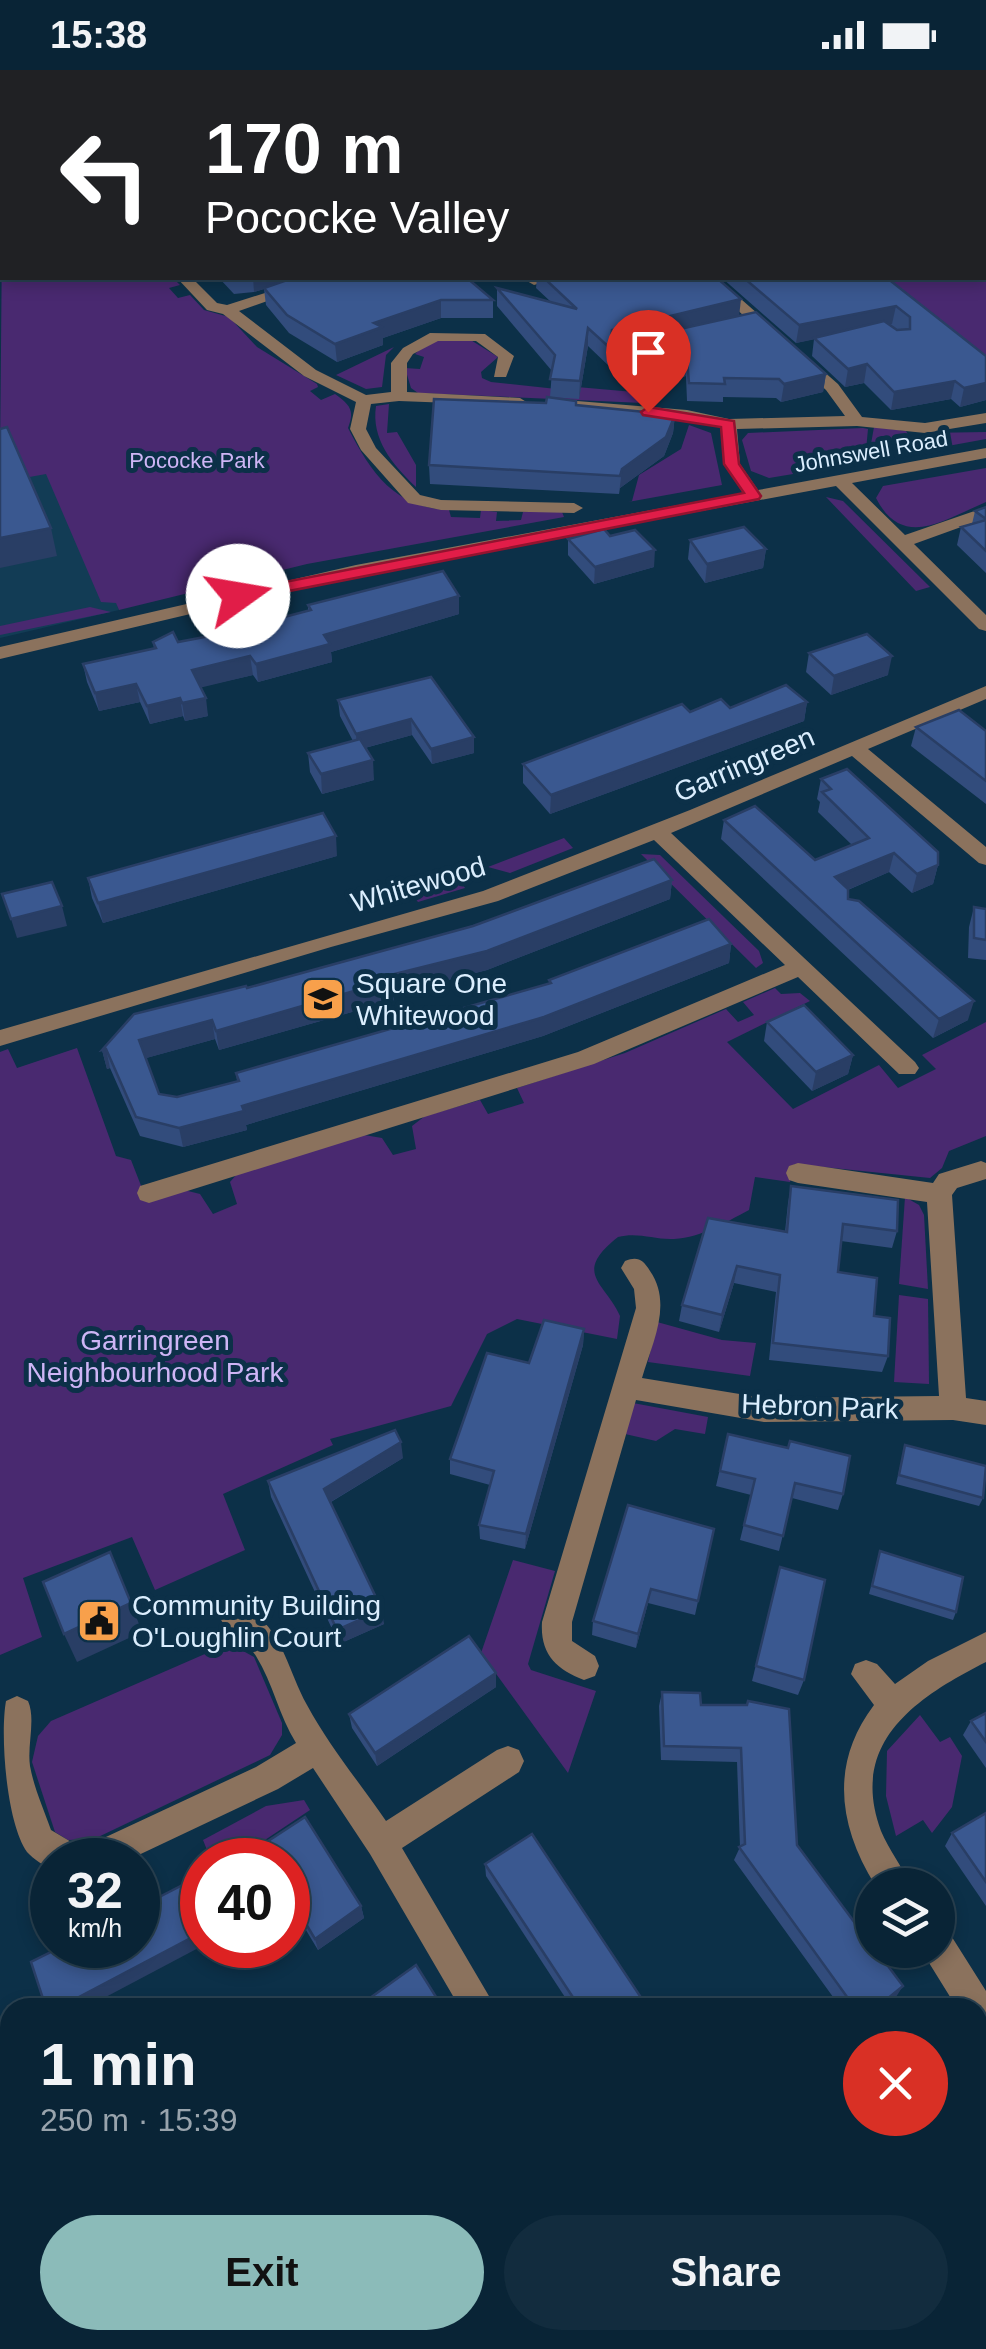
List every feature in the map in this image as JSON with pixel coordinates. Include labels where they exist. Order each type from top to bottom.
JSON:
[{"type":"street","points":[[186,280],[212,308],[228,310],[320,280]]},
{"type":"street","points":[[712,280],[758,321],[800,350],[857,421]]},
{"type":"street","points":[[228,310],[310,373],[364,400],[398,396],[546,404],[687,415],[728,424],[857,421],[925,428],[986,418]]},
{"type":"street","points":[[741,325],[758,321]]},
{"type":"street","points":[[398,396],[399,363],[408,351],[435,336],[480,337],[506,356],[500,374]]},
{"type":"street","points":[[364,400],[358,429],[369,450],[414,499],[441,505],[574,508]]},
{"type":"street","points":[[728,424],[732,464],[754,496]]},
{"type":"street","name":"Johnswell Road","points":[[0,653],[336,574],[986,453]]},
{"type":"street","points":[[839,480],[900,544],[986,624]]},
{"type":"street","points":[[900,544],[986,512]]},
{"type":"street","name":"Garringreen","points":[[656,830],[986,692]]},
{"type":"street","name":"Garringreen","points":[[853,748],[986,858]]},
{"type":"street","points":[[656,830],[907,1068]]},
{"type":"street","name":"Whitewood","points":[[0,1038],[327,940],[490,896],[656,830]]},
{"type":"street","points":[[149,1193],[586,1058],[799,968]]},
{"type":"street","points":[[953,1408],[939,1194],[948,1181],[980,1171]]},
{"type":"street","points":[[798,1173],[939,1194]]},
{"type":"street","points":[[584,1666],[563,1654],[555,1640],[557,1622],[600,1464],[628,1387],[649,1308],[646,1287],[634,1268]]},
{"type":"street","name":"Hebron Park","points":[[628,1387],[764,1410],[953,1408],[986,1413]]},
{"type":"street","points":[[234,1616],[251,1626],[269,1649],[296,1714],[381,1843],[473,1998]]},
{"type":"street","points":[[885,1868],[861,1822],[856,1770],[874,1724],[913,1686],[986,1646]]},
{"type":"street","points":[[866,1674],[894,1705]]},
{"type":"street","points":[[17,1711],[12,1738],[15,1770],[37,1838]]},
{"type":"street","points":[[138,1838],[267,1778],[316,1748]]},
{"type":"street","points":[[381,1843],[508,1760]]},
{"type":"street","points":[[952,1968],[971,1998]]},
{"type":"shaded area","points":[[51,431],[119,610],[0,638],[0,438]]},
{"type":"green space","name":"Pococke Park","points":[[2,280],[175,280],[180,285],[169,288],[178,298],[190,295],[204,310],[229,317],[257,347],[317,384],[310,391],[321,400],[335,394],[344,401],[351,412],[348,428],[366,460],[399,495],[430,508],[449,510],[451,517],[480,518],[481,510],[497,512],[496,521],[521,520],[523,512],[562,512],[564,517],[307,564],[119,610],[116,603],[101,602],[46,474],[24,478],[0,457]]},
{"type":"green space","points":[[866,280],[986,282],[986,375]]},
{"type":"green space","points":[[442,339],[469,339],[498,357],[481,372],[482,378],[491,382],[575,391],[577,387],[634,392],[643,403],[418,393],[411,388],[405,368],[420,369],[424,357],[415,354],[424,345]]},
{"type":"green space","points":[[394,347],[386,355],[382,387],[366,389],[336,375]]},
{"type":"green space","points":[[389,404],[387,433],[397,432],[416,465],[416,487],[391,460],[380,440],[376,406]]},
{"type":"green space","points":[[689,425],[711,433],[722,485],[628,502],[632,501],[639,475],[681,449]]},
{"type":"green space","points":[[874,427],[906,431],[912,441],[928,440],[926,433],[986,432],[986,439],[877,459],[871,444]]},
{"type":"green space","points":[[868,429],[866,450],[871,461],[769,478],[751,471],[742,440],[748,433]]},
{"type":"green space","points":[[986,468],[986,502],[926,526],[899,523],[876,498],[883,486]]},
{"type":"green space","points":[[826,497],[843,501],[930,587],[916,591]]},
{"type":"green space","points":[[90,607],[111,612],[0,635],[0,626]]},
{"type":"green space","points":[[564,838],[573,848],[510,873],[488,867]]},
{"type":"green space","points":[[641,854],[660,855],[759,951],[763,963],[756,968]]},
{"type":"green space","points":[[456,873],[465,888],[418,902],[406,887]]},
{"type":"green space","name":"Garringreen Neighbourhood Park","points":[[775,988],[781,994],[800,993],[810,1001],[727,1042],[793,1109],[879,1065],[898,1088],[936,1069],[922,1055],[986,1022],[986,1136],[949,1151],[942,1168],[930,1178],[794,1164],[790,1182],[755,1177],[749,1210],[713,1229],[674,1239],[618,1237],[604,1250],[594,1270],[620,1316],[617,1339],[517,1319],[487,1334],[451,1406],[330,1439],[333,1445],[223,1494],[245,1550],[155,1590],[132,1537],[23,1578],[42,1637],[0,1655],[0,1052],[8,1049],[17,1068],[77,1048],[116,1156],[131,1160],[147,1201],[184,1190],[200,1194],[213,1214],[237,1204],[230,1182],[237,1174],[364,1135],[382,1138],[393,1155],[416,1149],[412,1126],[425,1116],[480,1100],[488,1114],[524,1103],[517,1088],[625,1053],[726,1009],[738,1022],[754,1015],[743,1002]]},
{"type":"green space","points":[[905,1197],[919,1205],[924,1215],[928,1289],[899,1284]]},
{"type":"green space","points":[[899,1295],[928,1299],[929,1384],[894,1382]]},
{"type":"green space","points":[[657,1322],[722,1340],[756,1343],[750,1376],[648,1362]]},
{"type":"green space","points":[[633,1403],[708,1417],[705,1434],[675,1429],[656,1441],[625,1434]]},
{"type":"green space","points":[[513,1560],[555,1571],[528,1664],[531,1670],[596,1691],[568,1773],[481,1653]]},
{"type":"green space","points":[[234,1646],[254,1657],[282,1723],[282,1735],[270,1755],[96,1838],[65,1838],[55,1832],[32,1762],[38,1736],[51,1721],[221,1647]]},
{"type":"green space","points":[[920,1715],[940,1742],[950,1737],[962,1756],[952,1807],[932,1833],[923,1820],[896,1836],[886,1796],[887,1751]]},
{"type":"green space","points":[[304,1800],[310,1810],[268,1838],[207,1838],[266,1806]]},
{"type":"building","points":[[287,280],[469,280],[493,300],[441,300],[374,323],[382,327],[335,344],[287,315],[264,288]]},
{"type":"building","points":[[546,280],[719,280],[741,299],[612,330],[611,337],[622,342],[756,312],[826,374],[784,384],[779,379],[724,378],[725,384],[689,383],[687,358],[634,370],[588,328],[580,381],[550,379],[555,355],[497,288],[577,309]]},
{"type":"building","points":[[746,280],[890,280],[986,356],[986,383],[964,388],[955,381],[894,392],[867,364],[848,369],[814,338],[884,321],[897,330],[910,329],[910,317],[896,306],[799,325]]},
{"type":"building","points":[[547,397],[576,401],[576,405],[675,415],[666,437],[622,469],[620,476],[429,465],[434,399],[546,403]]},
{"type":"building","points":[[7,427],[51,528],[0,538],[0,429]]},
{"type":"building","points":[[986,507],[986,519],[975,511]]},
{"type":"building","points":[[986,520],[986,551],[961,527]]},
{"type":"building","points":[[744,527],[766,549],[707,564],[690,540]]},
{"type":"building","points":[[604,529],[610,536],[635,530],[655,550],[595,567],[568,539]]},
{"type":"building","points":[[443,571],[459,596],[324,635],[330,644],[256,664],[250,656],[192,670],[206,698],[182,703],[180,698],[147,706],[136,684],[95,693],[83,664],[156,648],[153,642],[173,632],[178,642],[215,635],[311,610],[308,605]]},
{"type":"building","points":[[867,634],[892,656],[834,676],[809,653]]},
{"type":"building","points":[[431,677],[474,737],[431,749],[411,719],[356,734],[338,700]]},
{"type":"building","points":[[786,685],[807,702],[551,795],[523,764],[682,704],[690,712],[721,699],[730,708]]},
{"type":"building","points":[[959,710],[986,731],[986,781],[916,727]]},
{"type":"building","points":[[360,739],[373,760],[321,774],[308,753]]},
{"type":"building","points":[[847,769],[938,852],[938,865],[917,874],[894,853],[835,877],[848,889],[848,899],[859,901],[974,1001],[939,1019],[724,820],[755,806],[815,860],[869,838],[822,792],[831,789],[821,779]]},
{"type":"building","points":[[323,813],[336,836],[98,903],[88,878]]},
{"type":"building","points":[[654,859],[672,880],[487,951],[390,975],[392,980],[216,1031],[212,1020],[139,1040],[159,1094],[177,1097],[239,1081],[236,1073],[551,983],[549,980],[709,919],[731,944],[544,1017],[179,1128],[136,1117],[106,1049],[102,1050],[134,1014],[247,988],[473,926]]},
{"type":"building","points":[[52,882],[62,906],[11,919],[2,894]]},
{"type":"building","points":[[974,907],[986,909],[986,940],[974,938]]},
{"type":"building","points":[[804,1005],[853,1055],[816,1072],[767,1022]]},
{"type":"building","points":[[791,1186],[898,1200],[897,1231],[843,1224],[838,1272],[877,1278],[874,1316],[890,1318],[888,1356],[773,1343],[780,1275],[737,1266],[722,1315],[682,1305],[708,1218],[787,1232]]},
{"type":"building","points":[[544,1320],[584,1329],[526,1534],[479,1525],[494,1471],[450,1459],[487,1353],[529,1363]]},
{"type":"building","points":[[395,1430],[401,1442],[324,1489],[382,1610],[337,1630],[268,1481]]},
{"type":"building","points":[[728,1434],[788,1448],[790,1441],[850,1456],[843,1494],[795,1483],[783,1536],[744,1525],[755,1479],[720,1471]]},
{"type":"building","points":[[905,1445],[986,1466],[983,1498],[899,1475]]},
{"type":"building","points":[[628,1505],[714,1529],[698,1601],[651,1589],[638,1634],[593,1621]]},
{"type":"building","points":[[880,1551],[963,1577],[956,1612],[872,1586]]},
{"type":"building","points":[[110,1552],[131,1603],[64,1634],[43,1582]]},
{"type":"building","points":[[780,1567],[825,1580],[804,1680],[756,1666]]},
{"type":"building","points":[[469,1636],[496,1673],[375,1753],[349,1714]]},
{"type":"building","points":[[662,1692],[700,1693],[701,1705],[747,1705],[748,1701],[789,1709],[797,1845],[855,1923],[855,1968],[890,1968],[903,1986],[888,1998],[848,1998],[739,1847],[745,1844],[741,1748],[664,1746]]},
{"type":"building","points":[[986,1713],[986,1742],[971,1721]]},
{"type":"building","points":[[986,1813],[986,1882],[952,1833]]},
{"type":"building","points":[[305,1817],[361,1906],[315,1939],[310,1931],[310,1838],[273,1838]]},
{"type":"building","points":[[532,1834],[641,1998],[573,1998],[485,1864]]},
{"type":"building","points":[[180,1886],[180,1944],[160,1954],[160,1897]]},
{"type":"building","points":[[416,1965],[437,1998],[370,1998]]},
{"type":"building","points":[[33,1968],[134,1968],[77,1998],[43,1998]]},
{"type":"place","name":"Square One Whitewood","points":[[323,999]]},
{"type":"place","name":"Community Building O'Loughlin Court","points":[[99,1621]]},
{"type":"route","points":[[238,596],[349,571],[754,496],[732,464],[728,424],[648,412]]}]
